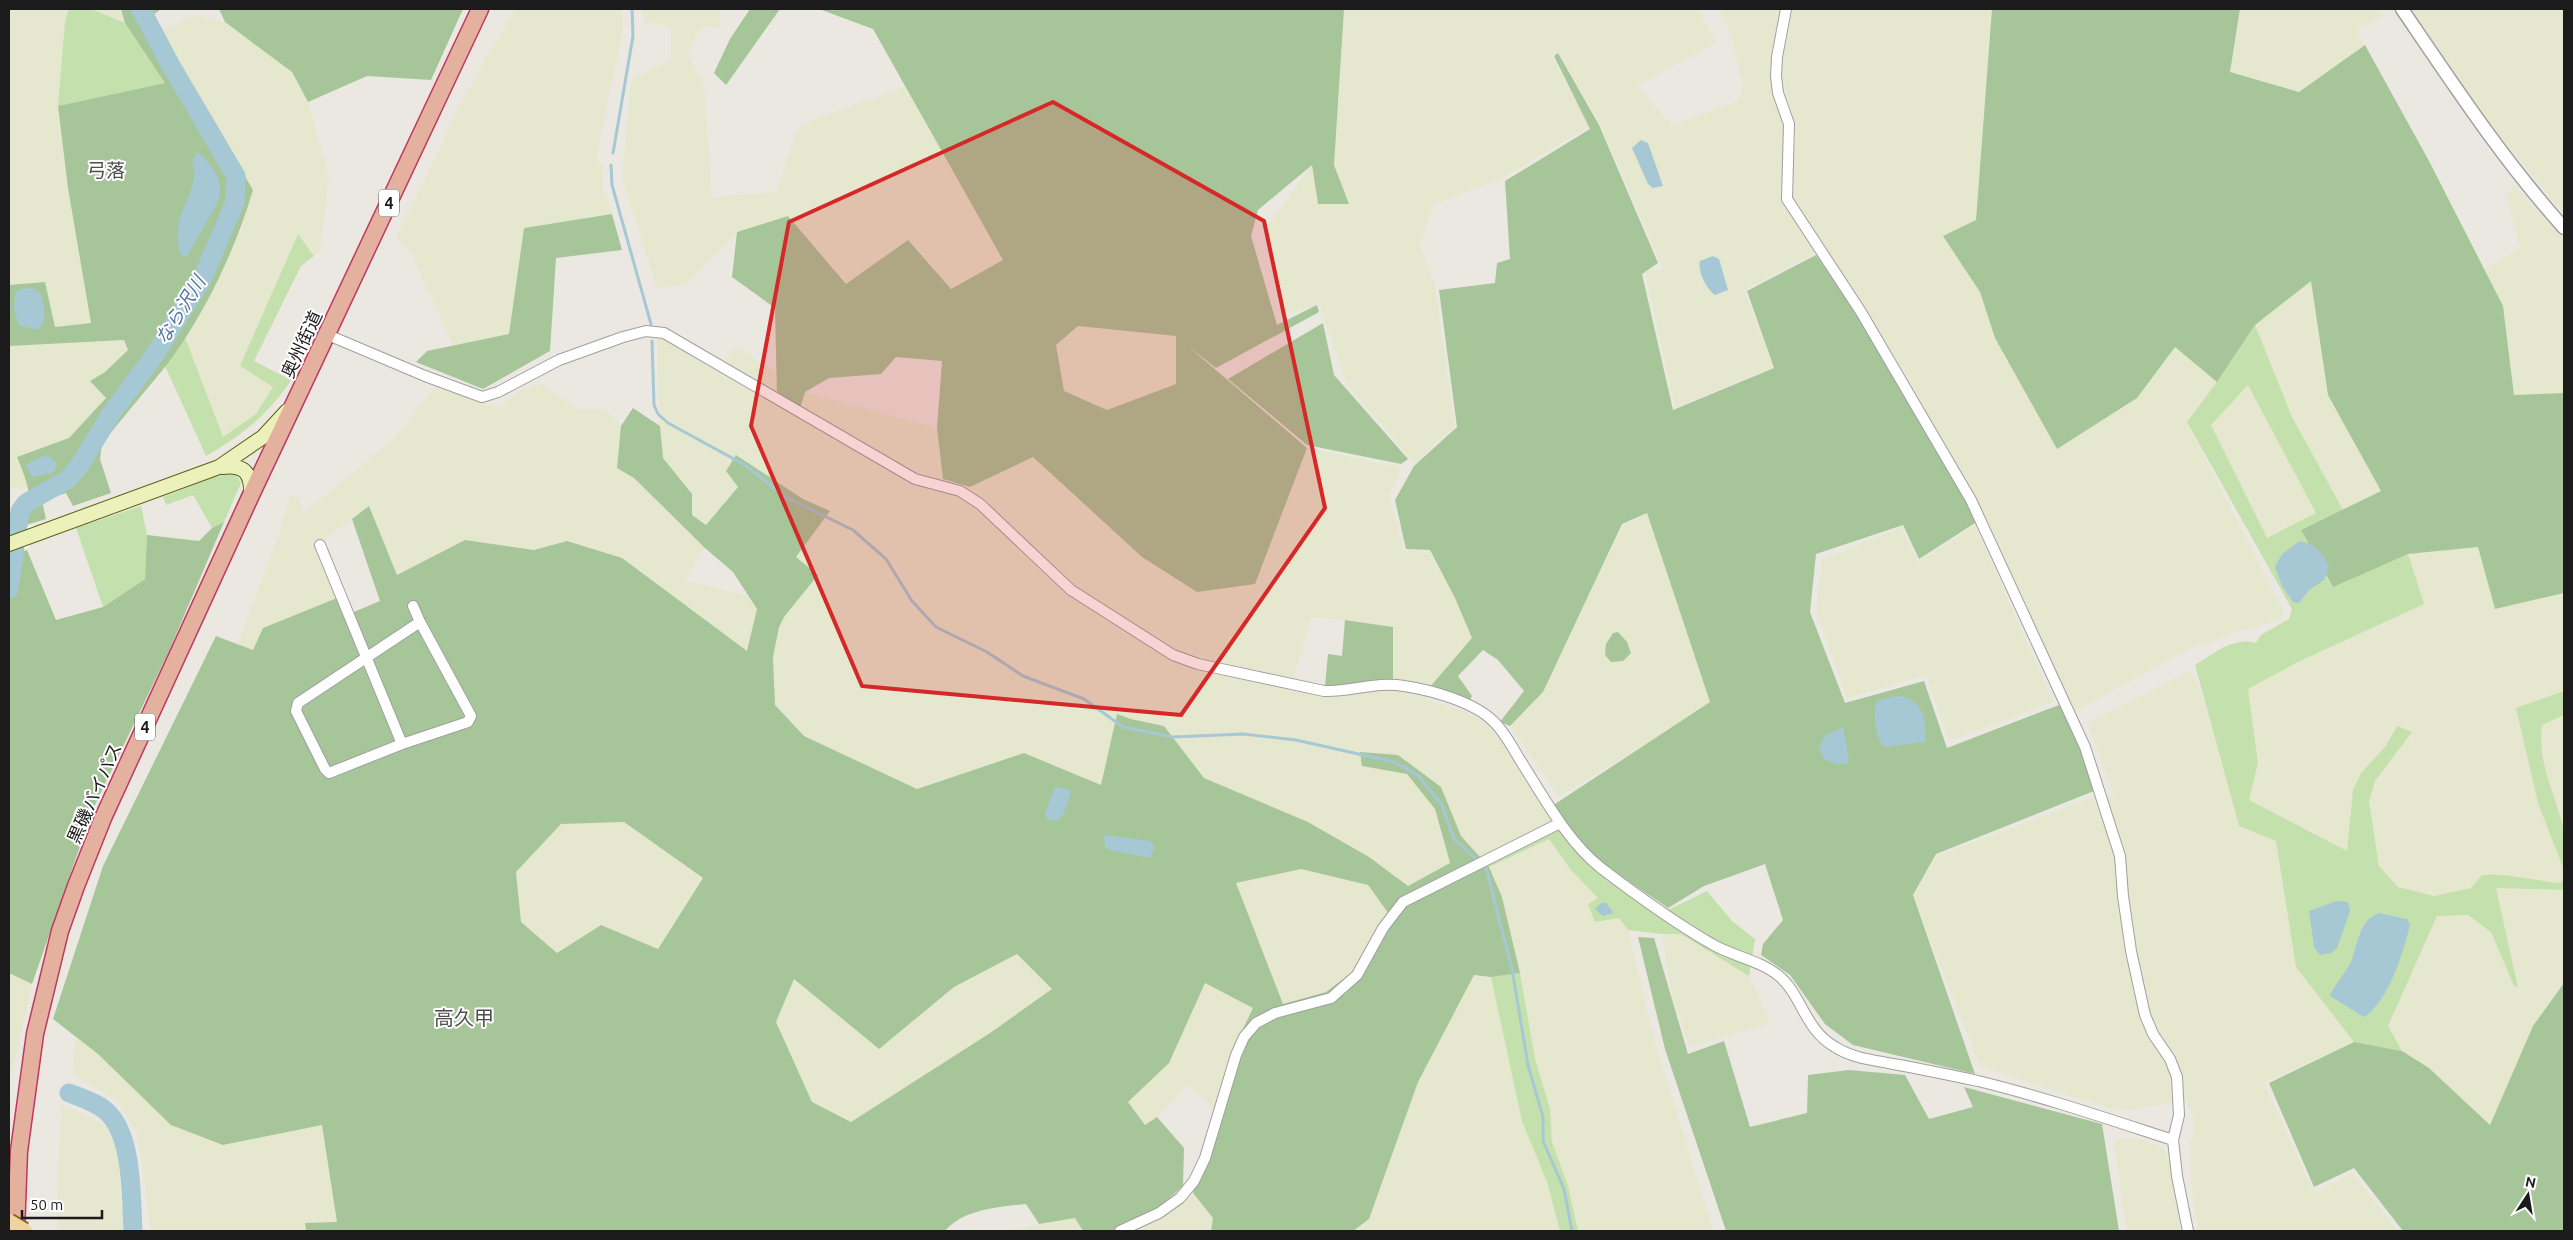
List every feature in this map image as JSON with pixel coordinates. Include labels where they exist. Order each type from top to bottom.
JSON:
[{"type":"highway","name":"奥州街道","points":[[298,397],[480,9]]},
{"type":"highway","name":"黒磯バイパス","points":[[16,1231],[19,1150],[24,1096],[42,998],[60,931],[103,818],[298,397]]},
{"type":"main road","name":"奥州街道","points":[[9,544],[219,467],[263,437],[298,397]]},
{"type":"main road","points":[[219,467],[238,466],[244,468],[251,478],[251,496]]},
{"type":"main road","points":[[9,1222],[24,1231]]},
{"type":"street","points":[[1786,9],[1777,57],[1776,76],[1778,93],[1789,124],[1787,199],[1866,320],[1971,500],[2085,747],[2120,856],[2123,896],[2131,951],[2146,1015],[2153,1034],[2170,1059],[2177,1077],[2179,1115],[2173,1140],[2177,1176],[2188,1231]]},
{"type":"street","points":[[2402,9],[2484,129],[2529,189],[2564,228]]},
{"type":"street","points":[[328,335],[425,376],[482,397],[498,392],[559,360],[623,337],[646,332],[664,333],[915,479],[960,491],[980,504],[1071,590],[1173,655],[1198,664],[1324,691],[1342,692],[1384,684],[1404,686],[1461,702],[1478,709],[1494,721],[1508,739],[1560,823],[1590,859],[1709,943],[1771,970],[1781,977],[1788,985],[1806,1019],[1834,1047],[1853,1056],[1962,1078],[2052,1100],[2173,1140]]},
{"type":"street","points":[[320,545],[402,744]]},
{"type":"street","points":[[413,606],[471,716],[468,722],[402,744],[330,773],[325,769],[296,711],[298,703],[420,622]]},
{"type":"street","points":[[1120,1231],[1159,1213],[1180,1198],[1194,1182],[1205,1158],[1236,1055],[1244,1037],[1256,1023],[1275,1013],[1331,998],[1357,975],[1382,928],[1403,902],[1560,823]]},
{"type":"highlighted area","points":[[1053,102],[1264,221],[1325,508],[1181,715],[862,686],[751,426],[789,222]]},
{"type":"green space","points":[[9,9],[69,9],[65,22],[58,106],[91,323],[55,327],[45,282],[9,285]]},
{"type":"green space","points":[[69,9],[91,9],[125,23],[166,83],[58,106],[65,22]]},
{"type":"green space","points":[[91,9],[121,9],[125,23],[109,17]]},
{"type":"green space","points":[[121,9],[161,9],[153,15],[160,32],[253,190],[228,259],[193,326],[165,367],[102,444],[100,459],[111,493],[73,506],[66,493],[42,501],[46,519],[26,525],[29,506],[28,490],[17,457],[69,438],[106,398],[90,381],[105,372],[128,350],[124,340],[9,346],[9,285],[45,282],[55,327],[91,323],[68,188],[58,106],[165,83],[125,23]]},
{"type":"green space","points":[[219,9],[463,9],[431,80],[367,76],[308,102],[292,72],[225,22]]},
{"type":"green space","points":[[515,9],[621,9],[623,28],[596,159],[604,166],[602,188],[612,214],[524,228],[509,334],[453,346],[412,255],[396,237],[465,95]]},
{"type":"green space","points":[[642,9],[719,9],[721,29],[702,26],[687,53],[704,84],[712,197],[776,192],[798,128],[813,120],[905,87],[1003,260],[951,289],[907,240],[846,285],[788,217],[737,232],[685,285],[657,288],[622,178],[631,80],[671,60],[671,27],[644,22]]},
{"type":"green space","points":[[750,9],[780,9],[726,85],[714,73],[730,39]]},
{"type":"green space","points":[[819,9],[1344,9],[1334,165],[1349,204],[1318,204],[1312,165],[1258,210],[1251,236],[1277,325],[1317,305],[1319,312],[1216,368],[1189,347],[1307,448],[1255,584],[1197,592],[1142,557],[1033,457],[970,487],[943,479],[937,428],[942,361],[896,357],[881,374],[829,378],[805,392],[800,409],[777,395],[775,308],[732,277],[737,232],[788,216],[846,284],[908,240],[951,289],[1003,260],[873,29]],"holes":[[[1078,326],[1176,336],[1176,384],[1107,410],[1064,391],[1056,345]]]},
{"type":"green space","points":[[1344,9],[1698,9],[1717,43],[1637,85],[1672,125],[1737,102],[1743,88],[1732,38],[1719,9],[1780,9],[1771,58],[1772,89],[1783,126],[1784,148],[1780,194],[1816,253],[1744,290],[1773,367],[1675,408],[1645,272],[1663,269],[1599,122],[1558,52],[1552,55],[1589,127],[1501,179],[1434,204],[1420,245],[1434,281],[1455,426],[1414,463],[1348,386],[1319,305],[1281,315],[1265,229],[1312,165],[1318,204],[1349,204],[1334,165]]},
{"type":"green space","points":[[1792,9],[1992,9],[1976,220],[1944,237],[1980,292],[1995,338],[2137,398],[2175,347],[2217,382],[2187,422],[2284,613],[2279,620],[2229,634],[2185,651],[2075,711],[1913,387],[1856,293],[1793,198],[1790,186],[1796,135],[1781,69]]},
{"type":"green space","points":[[1992,9],[2240,9],[2230,72],[2299,92],[2365,45],[2429,161],[2503,306],[2514,395],[2564,393],[2564,593],[2495,609],[2478,547],[2408,554],[2333,587],[2301,530],[2381,491],[2328,395],[2311,281],[2255,325],[2217,382],[2175,347],[2137,398],[2057,449],[1995,338],[1980,292],[1943,236],[1976,220]]},
{"type":"green space","points":[[2241,9],[2378,9],[2382,16],[2357,30],[2365,45],[2300,92],[2230,72]]},
{"type":"green space","points":[[2412,9],[2564,9],[2564,214],[2478,109]]},
{"type":"green space","points":[[194,15],[225,22],[292,72],[308,102],[329,177],[320,251],[314,256],[297,235],[241,367],[273,387],[256,414],[224,439],[185,337],[223,270],[242,226],[253,190],[160,32]]},
{"type":"green space","points":[[1558,53],[1599,125],[1658,263],[1642,274],[1673,410],[1774,368],[1747,291],[1816,255],[1862,320],[1965,496],[1975,523],[1919,559],[1903,525],[1816,554],[1810,612],[1845,703],[1924,681],[1947,748],[2059,705],[2081,747],[2094,791],[1936,854],[1913,895],[1975,1074],[1853,1045],[1825,1024],[1790,975],[1761,955],[1763,944],[1783,920],[1765,864],[1704,886],[1668,908],[1588,851],[1562,822],[1552,806],[1710,702],[1647,513],[1622,524],[1543,692],[1510,726],[1500,722],[1524,691],[1498,660],[1483,650],[1458,676],[1472,696],[1470,700],[1429,688],[1472,638],[1455,598],[1430,550],[1406,549],[1395,500],[1414,466],[1457,427],[1439,290],[1495,283],[1497,263],[1510,259],[1505,181],[1590,129],[1554,56]]},
{"type":"green space","points":[[2514,184],[2564,240],[2564,394],[2514,395],[2503,306],[2484,269],[2521,248],[2506,197]]},
{"type":"green space","points":[[612,214],[622,250],[556,258],[550,351],[483,389],[416,362],[427,351],[509,334],[524,228]]},
{"type":"green space","points":[[298,234],[314,256],[301,266],[254,361],[291,380],[264,414],[231,440],[206,456],[165,366],[185,337],[223,437],[256,414],[273,387],[240,366]]},
{"type":"green space","points":[[2311,281],[2328,395],[2381,491],[2343,510],[2292,417],[2255,325]]},
{"type":"green space","points":[[1323,323],[1334,375],[1408,459],[1401,464],[1307,445],[1228,379]]},
{"type":"green space","points":[[2255,325],[2292,417],[2343,510],[2301,530],[2332,586],[2408,554],[2424,604],[2300,661],[2248,689],[2258,763],[2249,800],[2347,851],[2353,790],[2361,773],[2385,747],[2397,726],[2412,732],[2375,781],[2369,801],[2379,866],[2398,887],[2434,896],[2471,888],[2482,875],[2491,874],[2560,883],[2564,879],[2564,890],[2496,888],[2518,988],[2514,986],[2491,932],[2468,915],[2437,916],[2388,1026],[2402,1051],[2354,1042],[2296,967],[2276,841],[2239,826],[2195,665],[2216,651],[2232,644],[2248,641],[2256,643],[2261,635],[2289,619],[2292,609],[2187,422],[2217,382]],"holes":[[[2248,385],[2316,513],[2267,538],[2211,425]]]},
{"type":"green space","points":[[1078,326],[1176,336],[1176,384],[1106,410],[1064,391],[1056,345]]},
{"type":"green space","points":[[657,338],[663,338],[719,369],[735,346],[776,372],[777,395],[800,408],[805,392],[937,428],[943,479],[970,487],[1033,457],[1142,557],[1255,583],[1307,448],[1402,468],[1389,495],[1404,551],[1429,551],[1455,598],[1472,638],[1429,688],[1426,700],[1465,711],[1495,729],[1553,821],[1481,857],[1460,836],[1441,787],[1360,752],[1362,766],[1407,774],[1435,809],[1450,863],[1408,886],[1369,857],[1308,822],[1204,778],[1164,726],[1117,714],[1101,785],[1024,753],[917,789],[804,736],[775,705],[773,657],[779,627],[784,617],[818,575],[796,558],[830,511],[803,499],[736,456],[726,471],[738,487],[706,525],[692,515],[692,494],[663,458]],"holes":[[[1311,617],[1393,627],[1325,686],[1293,680]]]},
{"type":"green space","points":[[124,340],[128,350],[105,372],[91,381],[106,398],[69,438],[17,457],[29,488],[9,489],[9,346]]},
{"type":"green space","points":[[543,384],[577,409],[606,409],[621,426],[617,468],[634,478],[705,548],[684,580],[749,596],[757,609],[747,652],[622,558],[567,541],[534,550],[465,540],[397,575],[369,506],[327,539],[316,543],[337,598],[263,628],[253,651],[237,644],[279,535],[289,497],[296,495],[305,512],[392,440],[435,387],[499,408],[521,390]]},
{"type":"green space","points":[[2248,385],[2316,513],[2267,539],[2211,425]]},
{"type":"green space","points":[[633,408],[660,426],[663,458],[692,494],[692,515],[706,525],[738,487],[726,471],[736,455],[803,499],[830,511],[796,557],[818,575],[784,617],[779,627],[773,657],[775,705],[804,736],[917,789],[1024,753],[1101,785],[1117,714],[1164,726],[1204,778],[1308,822],[1369,857],[1408,886],[1450,863],[1435,809],[1407,774],[1362,766],[1360,752],[1398,755],[1441,787],[1461,836],[1489,867],[1502,897],[1520,973],[1491,977],[1474,975],[1418,1082],[1369,1219],[1353,1231],[1211,1231],[1213,1218],[1193,1193],[1241,1033],[1253,1008],[1205,983],[1169,1063],[1128,1102],[1145,1125],[1157,1117],[1184,1148],[1183,1186],[1158,1208],[1122,1224],[1129,1231],[1083,1231],[1075,1218],[1039,1224],[1026,1204],[983,1210],[962,1218],[945,1231],[306,1231],[305,1223],[337,1222],[322,1125],[223,1145],[171,1125],[98,1054],[53,1019],[103,866],[216,636],[253,650],[263,628],[337,598],[344,616],[380,601],[352,519],[369,506],[397,575],[465,540],[534,550],[567,541],[622,558],[747,651],[757,609],[733,572],[705,548],[634,478],[617,468],[621,426]],"holes":[[[624,822],[703,878],[658,949],[601,925],[557,953],[521,922],[516,872],[561,824]],[[1301,869],[1368,885],[1389,914],[1351,973],[1326,992],[1283,1004],[1236,883]],[[1017,954],[1052,989],[990,1033],[851,1122],[812,1102],[776,1022],[794,979],[879,1049],[954,987]]]},
{"type":"green space","points":[[235,473],[241,483],[224,522],[212,528],[193,495],[166,505],[163,497],[214,477]]},
{"type":"green space","points":[[141,506],[147,535],[145,579],[103,607],[76,528]]},
{"type":"green space","points":[[1647,514],[1710,704],[1559,797],[1510,726],[1543,692],[1622,526]]},
{"type":"green space","points":[[224,522],[169,651],[93,809],[32,984],[9,973],[9,556],[27,550],[56,620],[103,607],[145,579],[147,535],[199,541],[212,528]]},
{"type":"green space","points":[[1975,525],[2053,702],[1949,741],[1926,675],[1847,698],[1816,612],[1822,560],[1901,527],[1918,562]]},
{"type":"green space","points":[[2478,546],[2495,609],[2564,593],[2564,691],[2516,708],[2538,803],[2564,870],[2564,879],[2560,883],[2522,879],[2499,873],[2471,888],[2434,896],[2398,887],[2379,866],[2369,801],[2375,781],[2412,732],[2396,726],[2385,747],[2361,773],[2353,790],[2347,851],[2249,800],[2258,763],[2248,689],[2300,661],[2423,604],[2408,554]]},
{"type":"green space","points":[[1345,620],[1393,627],[1393,679],[1342,687],[1325,686],[1328,654],[1342,656]]},
{"type":"green space","points":[[1618,632],[1627,642],[1631,653],[1623,661],[1611,662],[1605,655],[1606,644],[1613,633]]},
{"type":"green space","points":[[2190,671],[2202,695],[2239,826],[2276,841],[2296,967],[2354,1042],[2264,1083],[2314,1193],[2353,1173],[2397,1231],[2199,1231],[2192,1194],[2190,1148],[2195,1121],[2186,1101],[2132,1110],[2108,1108],[1980,1066],[1913,897],[1936,856],[2091,798],[2114,794],[2087,723]]},
{"type":"green space","points":[[2564,691],[2564,715],[2542,725],[2541,739],[2548,779],[2565,836],[2564,870],[2538,803],[2516,708]]},
{"type":"green space","points":[[2564,715],[2564,832],[2550,790],[2540,743],[2542,725]]},
{"type":"green space","points":[[1553,821],[1594,858],[1668,910],[1707,891],[1732,921],[1755,939],[1749,976],[1681,934],[1628,930],[1619,918],[1595,922],[1588,904],[1598,898],[1572,871],[1549,839],[1489,867],[1481,857]]},
{"type":"green space","points":[[624,822],[703,879],[658,949],[601,925],[557,953],[521,922],[516,872],[561,824]]},
{"type":"green space","points":[[1549,839],[1572,871],[1619,917],[1628,930],[1653,1036],[1713,1231],[1578,1231],[1568,1186],[1552,1142],[1550,1109],[1535,1059],[1520,973],[1502,897],[1489,867]]},
{"type":"green space","points":[[1301,869],[1368,885],[1389,914],[1351,973],[1326,992],[1283,1004],[1236,883]]},
{"type":"green space","points":[[2496,888],[2564,890],[2564,983],[2533,1026],[2490,1126],[2429,1068],[2402,1051],[2388,1026],[2437,916],[2468,915],[2491,932],[2514,986],[2517,988]]},
{"type":"green space","points":[[1681,933],[1749,976],[1770,1023],[1690,1047],[1673,1000],[1662,935]]},
{"type":"green space","points":[[1638,937],[1654,938],[1688,1054],[1724,1041],[1750,1127],[1807,1113],[1808,1075],[1849,1070],[1905,1075],[1929,1119],[1973,1107],[1964,1087],[2102,1124],[2119,1231],[1726,1231],[1665,1049]]},
{"type":"green space","points":[[1018,954],[1052,989],[990,1033],[851,1122],[812,1102],[776,1022],[794,979],[879,1049],[954,987]]},
{"type":"green space","points":[[9,973],[32,984],[13,1070],[9,1070]]},
{"type":"green space","points":[[1520,973],[1535,1059],[1550,1109],[1552,1142],[1568,1186],[1578,1231],[1560,1231],[1547,1182],[1522,1121],[1491,977]]},
{"type":"green space","points":[[1474,974],[1491,977],[1560,1231],[1353,1231],[1369,1219],[1418,1082]]},
{"type":"green space","points":[[1205,983],[1253,1008],[1241,1033],[1216,1111],[1188,1084],[1157,1117],[1145,1125],[1128,1102],[1169,1063]]},
{"type":"green space","points":[[2564,983],[2564,1231],[2403,1231],[2354,1168],[2314,1187],[2269,1083],[2354,1042],[2402,1051],[2429,1068],[2490,1125],[2533,1026]]},
{"type":"green space","points":[[76,1037],[223,1145],[322,1125],[337,1222],[306,1223],[305,1231],[151,1231],[138,1135],[118,1101],[72,1074]]},
{"type":"green space","points":[[61,1105],[88,1115],[108,1128],[118,1152],[123,1231],[57,1231]]},
{"type":"green space","points":[[2123,1138],[2141,1139],[2162,1147],[2168,1158],[2181,1231],[2127,1231],[2114,1142]]},
{"type":"green space","points":[[1193,1193],[1213,1218],[1211,1231],[1131,1231],[1173,1211]]},
{"type":"green space","points":[[1075,1217],[1083,1231],[1007,1231],[1039,1224]]},
{"type":"water","points":[[1641,140],[1648,143],[1663,186],[1653,188],[1648,184],[1632,148]]},
{"type":"water","points":[[197,152],[214,170],[219,182],[220,195],[187,257],[180,254],[178,227],[193,185],[194,170],[192,163]]},
{"type":"water","points":[[1713,256],[1719,259],[1728,290],[1715,295],[1703,280],[1699,265],[1700,261]]},
{"type":"water","points":[[33,288],[41,294],[44,309],[43,322],[37,330],[19,325],[14,311],[15,293],[21,289]]},
{"type":"water","points":[[43,456],[51,457],[56,463],[56,469],[52,473],[32,477],[26,465]]},
{"type":"water","points":[[2300,541],[2318,550],[2329,567],[2324,580],[2309,590],[2299,603],[2293,602],[2282,586],[2275,567],[2282,554]]},
{"type":"water","points":[[1895,696],[1911,700],[1921,710],[1925,725],[1925,742],[1884,747],[1878,737],[1875,724],[1875,706],[1877,701]]},
{"type":"water","points":[[1843,727],[1849,760],[1847,764],[1837,764],[1824,759],[1819,747],[1826,735]]},
{"type":"water","points":[[1055,787],[1068,789],[1071,793],[1063,815],[1057,821],[1048,820],[1045,814]]},
{"type":"water","points":[[1104,835],[1150,841],[1155,848],[1149,858],[1110,850],[1105,848]]},
{"type":"water","points":[[2337,901],[2348,902],[2350,911],[2337,948],[2331,953],[2320,955],[2314,947],[2309,911]]},
{"type":"water","points":[[1601,903],[1606,903],[1614,913],[1603,916],[1595,909]]},
{"type":"water","points":[[2379,913],[2407,919],[2410,925],[2399,962],[2388,988],[2373,1010],[2364,1017],[2330,996],[2351,962],[2363,927],[2372,916]]},
{"type":"pier","points":[[34,525],[29,547],[9,554],[9,534]]},
{"type":"waterway","name":"なら沢川","points":[[9,589],[20,511],[26,503],[67,480],[80,465],[113,411],[154,356],[203,277],[235,202],[236,176],[170,64],[141,9]]},
{"type":"waterway","points":[[613,153],[633,36],[632,9]]},
{"type":"waterway","points":[[611,165],[612,185],[651,324]]},
{"type":"waterway","points":[[652,341],[654,405],[658,414],[668,423],[745,465],[787,498],[853,530],[886,559],[912,601],[936,627],[987,652],[1023,676],[1084,699],[1123,727],[1173,737],[1243,734],[1296,740],[1394,762],[1418,775],[1442,805],[1454,839],[1486,868],[1512,969],[1528,1065],[1543,1117],[1543,1141],[1564,1189],[1572,1231]]},
{"type":"waterway","name":"なら沢川","points":[[69,1093],[102,1108],[118,1126],[127,1154],[133,1231]]},
{"type":"district","name":"弓落","points":[[106,170]]},
{"type":"district","name":"高久甲","points":[[464,1017]]}]
